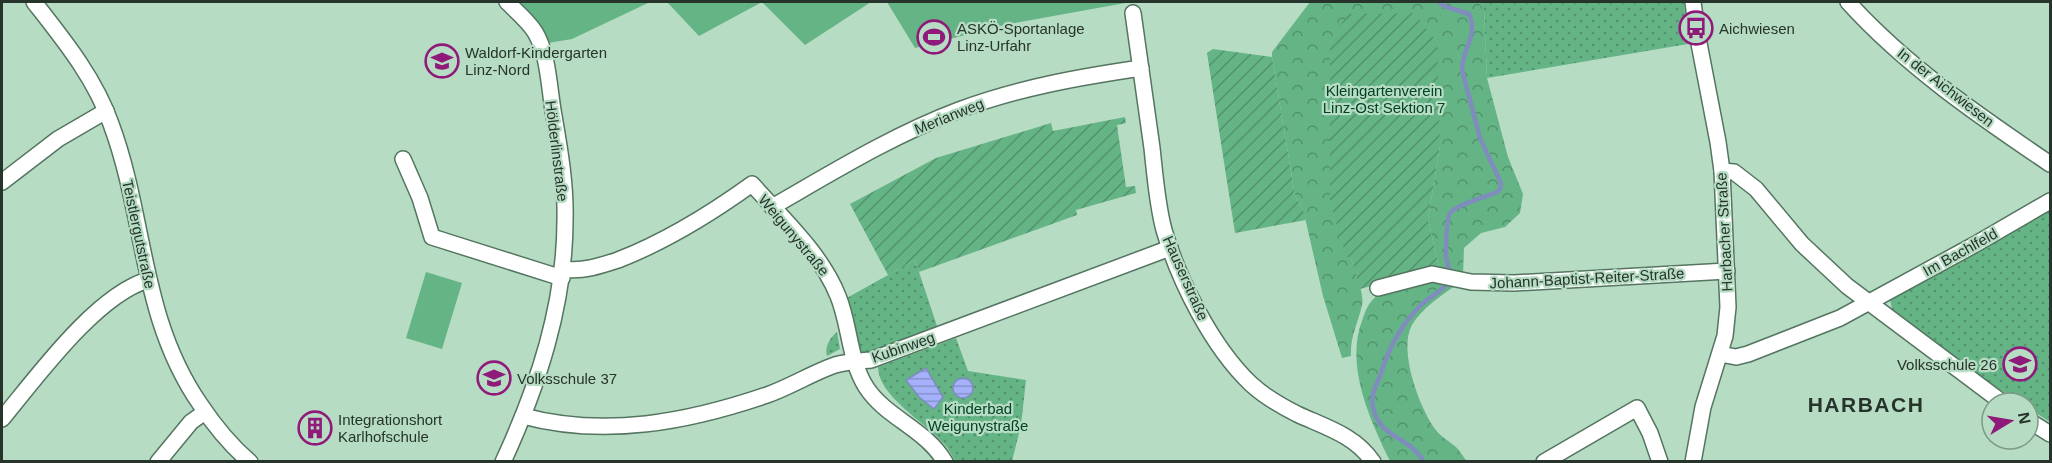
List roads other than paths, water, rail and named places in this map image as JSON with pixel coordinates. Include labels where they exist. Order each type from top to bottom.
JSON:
[{"type":"street","name":"Teistlergutstraße","points":[[34,2],[79,63],[106,111],[122,160],[156,313],[169,348],[190,390],[205,412],[224,436],[250,462]]},
{"type":"street","name":"Hölderlinstraße","points":[[502,462],[524,416],[551,330],[562,273],[566,218],[564,189],[543,54],[534,31],[507,2]]},
{"type":"street","name":"Harbacher Straße","points":[[1693,2],[1722,171],[1728,307],[1725,336],[1703,407],[1693,462]]},
{"type":"street","name":"In der Aichwiesen","points":[[1848,2],[1926,74],[1978,115],[2050,164]]},
{"type":"street","name":"Hauserstraße","points":[[1133,12],[1164,228],[1170,248],[1199,312],[1241,374],[1275,402],[1352,439],[1365,450],[1373,462]]},
{"type":"street","name":"Merianweg","points":[[772,207],[863,154],[958,110],[1049,84],[1141,68]]},
{"type":"street","points":[[2,182],[58,139],[106,111]]},
{"type":"street","points":[[403,159],[420,198],[432,237],[562,273]]},
{"type":"street","points":[[1722,171],[1734,172],[1756,189],[1802,244],[1847,286],[1987,391]]},
{"type":"street","name":"Weigunystraße","points":[[562,273],[611,262],[662,242],[707,216],[752,184],[816,258],[830,278],[845,314],[855,362],[865,386],[873,397],[933,445],[945,462]]},
{"type":"street","name":"Im Bachlfeld","points":[[1720,354],[1736,357],[1748,354],[1840,318],[1974,246],[2050,201]]},
{"type":"street","name":"Kubinweg","points":[[524,416],[573,426],[600,428],[661,422],[735,405],[769,394],[835,365],[871,360],[1170,248]]},
{"type":"street","name":"Johann-Baptist-Reiter-Straße","points":[[1378,288],[1421,276],[1514,284],[1727,271]]},
{"type":"street","points":[[2,419],[50,360],[86,321],[124,291],[148,280]]},
{"type":"street","points":[[1544,462],[1637,408],[1650,433],[1660,462]]},
{"type":"street","points":[[158,462],[191,422],[205,412]]},
{"type":"water","points":[[926,368],[943,397],[934,409],[919,397],[906,380]]},
{"type":"water","points":[[963,378],[970,381],[973,388],[970,395],[963,398],[956,395],[953,388],[956,381]]},
{"type":"waterway","points":[[1424,462],[1418,453],[1381,425],[1373,407],[1373,394],[1401,329],[1413,313],[1442,289],[1449,279],[1446,256],[1449,215],[1466,203],[1497,192],[1501,183],[1480,138],[1462,70],[1464,55],[1471,36],[1472,22],[1469,14],[1444,6],[1439,2]]},
{"type":"place","name":"Aichwiesen","points":[[1696,28]]},
{"type":"place","name":"ASKÖ-Sportanlage Linz-Urfahr","points":[[934,37]]},
{"type":"place","name":"Waldorf-Kindergarten Linz-Nord","points":[[442,61]]},
{"type":"place","name":"Volksschule 26","points":[[2020,364]]},
{"type":"place","name":"Volksschule 37","points":[[494,378]]},
{"type":"place","name":"Integrationshort Karlhofschule","points":[[315,428]]},
{"type":"district","name":"HARBACH","points":[[1866,404]]},
{"type":"park label","name":"Kleingartenverein Linz-Ost Sektion 7","points":[[1384,98]]},
{"type":"park label","name":"Kinderbad Weigunystraße","points":[[978,416]]}]
